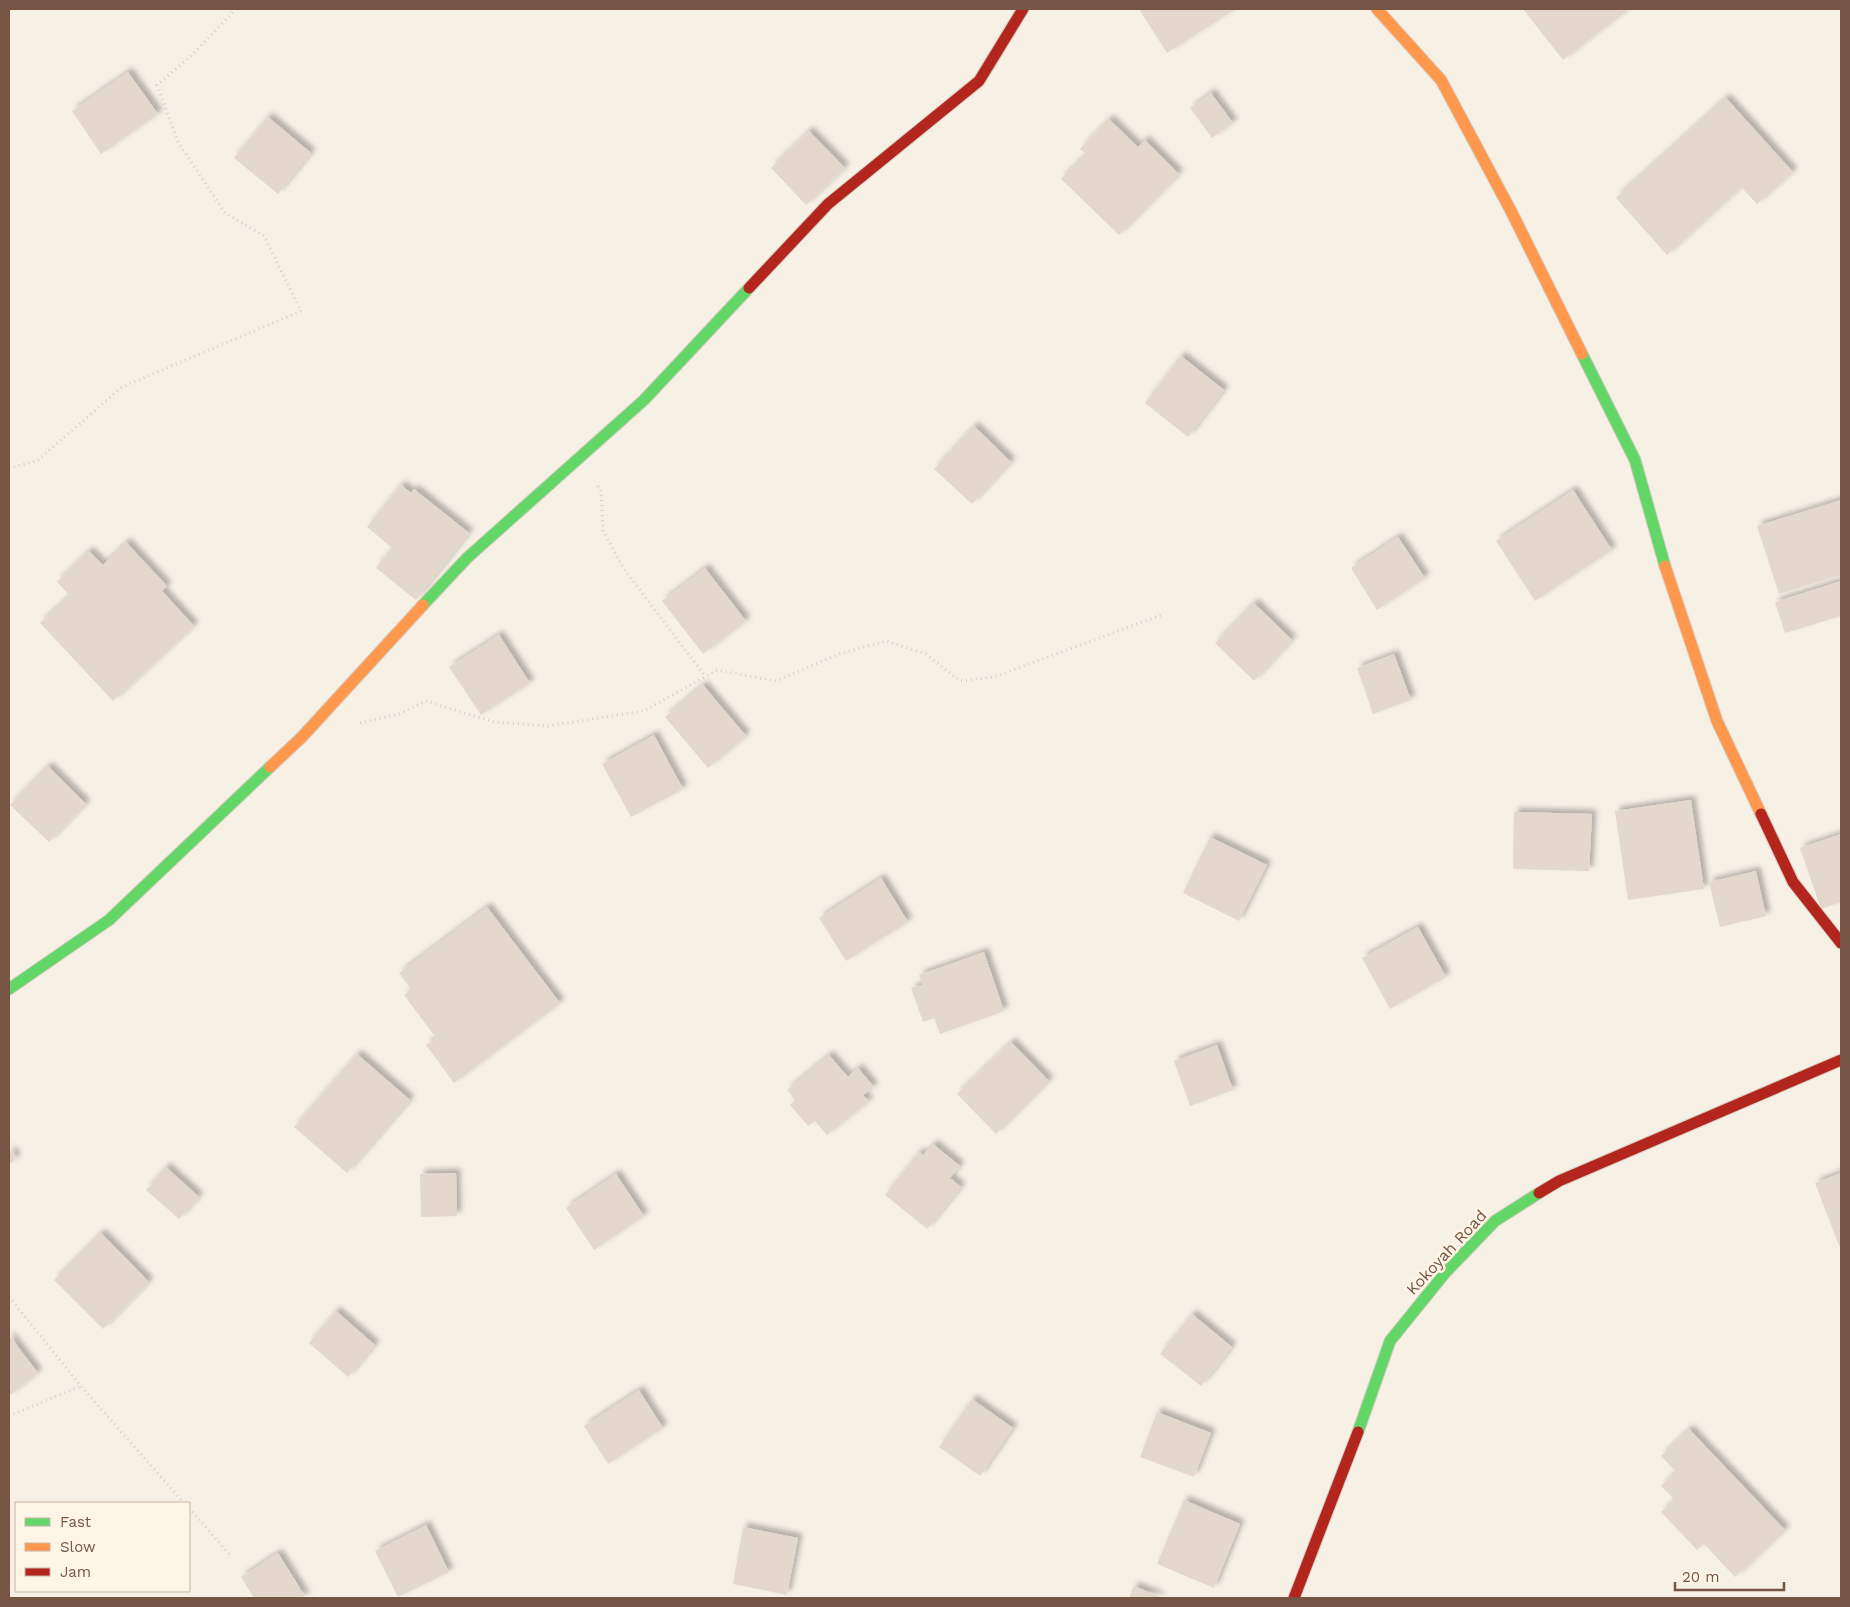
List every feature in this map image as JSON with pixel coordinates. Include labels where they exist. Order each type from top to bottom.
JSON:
[{"type":"street","points":[[9,989],[109,920],[301,738],[467,558],[644,400],[828,204],[980,81],[1023,9]]},
{"type":"street","points":[[1377,9],[1441,80],[1511,211],[1635,460],[1660,551],[1717,720],[1793,882],[1841,944]]},
{"type":"street","name":"Kokoyah Road","points":[[1294,1598],[1356,1438],[1390,1341],[1445,1273],[1495,1220],[1559,1181],[1841,1060]]},
{"type":"path","points":[[9,468],[37,461],[122,387],[301,311],[264,236],[225,213],[178,142],[157,85],[192,55],[236,9]]},
{"type":"path","points":[[579,458],[601,491],[603,531],[624,568],[705,676]]},
{"type":"path","points":[[354,725],[399,714],[426,701],[494,722],[548,726],[644,711],[717,670],[776,681],[839,654],[886,641],[926,654],[960,681],[994,677],[1164,614]]},
{"type":"path","points":[[9,1297],[81,1386],[183,1502]]},
{"type":"path","points":[[9,1416],[81,1386]]},
{"type":"path","points":[[190,1509],[230,1556]]},
{"type":"building","points":[[1139,9],[1235,9],[1167,53]]},
{"type":"building","points":[[1523,9],[1629,9],[1563,60]]},
{"type":"building","points":[[128,72],[158,114],[101,154],[72,111]]},
{"type":"building","points":[[1211,93],[1233,123],[1212,138],[1190,108]]},
{"type":"building","points":[[1726,98],[1793,172],[1757,204],[1741,187],[1667,255],[1616,198]]},
{"type":"building","points":[[268,117],[311,153],[278,194],[234,158]]},
{"type":"building","points":[[1109,119],[1138,147],[1145,140],[1179,174],[1119,235],[1061,179],[1086,154],[1080,149]]},
{"type":"building","points":[[809,131],[845,168],[806,205],[771,168]]},
{"type":"building","points":[[1181,356],[1224,390],[1188,437],[1145,403]]},
{"type":"building","points":[[974,426],[1011,462],[972,504],[934,469]]},
{"type":"building","points":[[401,485],[411,493],[414,489],[469,533],[416,600],[376,568],[392,548],[367,527]]},
{"type":"building","points":[[1573,490],[1612,550],[1535,601],[1496,541]]},
{"type":"building","points":[[1841,500],[1841,575],[1779,594],[1757,526]]},
{"type":"building","points":[[1398,537],[1425,578],[1377,610],[1351,568]]},
{"type":"building","points":[[126,542],[167,586],[162,591],[194,626],[113,701],[40,623],[70,596],[57,582],[89,551],[103,565]]},
{"type":"building","points":[[705,568],[746,621],[703,654],[662,601]]},
{"type":"building","points":[[1841,581],[1841,616],[1785,633],[1775,602]]},
{"type":"building","points":[[1254,603],[1292,640],[1254,681],[1215,643]]},
{"type":"building","points":[[499,635],[530,683],[481,715],[449,667]]},
{"type":"building","points":[[1394,654],[1411,700],[1373,714],[1357,668]]},
{"type":"building","points":[[703,685],[746,736],[708,768],[665,717]]},
{"type":"building","points":[[654,735],[683,789],[631,817],[602,764]]},
{"type":"building","points":[[48,766],[86,804],[49,842],[10,805]]},
{"type":"building","points":[[1691,800],[1704,889],[1628,900],[1615,811]]},
{"type":"building","points":[[1514,812],[1592,814],[1589,871],[1513,869]]},
{"type":"building","points":[[1841,834],[1841,902],[1821,909],[1800,848]]},
{"type":"building","points":[[1210,837],[1267,865],[1239,921],[1183,893]]},
{"type":"building","points":[[1756,871],[1766,916],[1720,927],[1709,882]]},
{"type":"building","points":[[881,878],[908,922],[846,961],[819,918]]},
{"type":"building","points":[[487,907],[560,1003],[454,1083],[426,1045],[436,1038],[404,995],[411,989],[399,973]]},
{"type":"building","points":[[1418,927],[1446,977],[1390,1009],[1362,958]]},
{"type":"building","points":[[984,952],[1004,1011],[940,1034],[934,1018],[923,1022],[911,988],[922,985],[919,975]]},
{"type":"building","points":[[1011,1042],[1049,1081],[996,1134],[957,1094]]},
{"type":"building","points":[[1217,1045],[1233,1090],[1190,1106],[1174,1061]]},
{"type":"building","points":[[357,1054],[410,1100],[347,1173],[294,1127]]},
{"type":"building","points":[[829,1055],[848,1077],[858,1068],[874,1087],[863,1095],[869,1101],[827,1135],[815,1121],[808,1126],[790,1105],[795,1100],[787,1090]]},
{"type":"building","points":[[933,1144],[960,1166],[950,1178],[961,1187],[927,1229],[885,1195],[919,1152],[923,1155]]},
{"type":"building","points":[[9,1149],[17,1157],[9,1165]]},
{"type":"building","points":[[166,1167],[199,1197],[179,1219],[146,1190]]},
{"type":"building","points":[[456,1173],[457,1216],[421,1217],[420,1174]]},
{"type":"building","points":[[1841,1173],[1841,1248],[1840,1248],[1815,1183]]},
{"type":"building","points":[[616,1174],[644,1216],[594,1250],[566,1208]]},
{"type":"building","points":[[101,1233],[149,1282],[103,1329],[54,1280]]},
{"type":"building","points":[[336,1311],[375,1345],[348,1377],[309,1343]]},
{"type":"building","points":[[1192,1314],[1232,1347],[1201,1386],[1160,1354]]},
{"type":"building","points":[[9,1335],[38,1373],[9,1396]]},
{"type":"building","points":[[639,1390],[663,1428],[608,1464],[584,1426]]},
{"type":"building","points":[[972,1399],[1013,1428],[980,1476],[939,1447]]},
{"type":"building","points":[[1157,1412],[1211,1433],[1194,1477],[1140,1457]]},
{"type":"building","points":[[1689,1429],[1785,1530],[1735,1577],[1704,1544],[1697,1550],[1661,1512],[1675,1500],[1661,1486],[1676,1472],[1661,1456]]},
{"type":"building","points":[[1184,1500],[1240,1524],[1214,1588],[1157,1564]]},
{"type":"building","points":[[426,1525],[449,1572],[398,1597],[375,1551]]},
{"type":"building","points":[[743,1527],[798,1538],[787,1595],[733,1584]]},
{"type":"building","points":[[278,1553],[306,1598],[254,1598],[241,1577]]},
{"type":"building","points":[[1134,1586],[1163,1598],[1129,1598]]},
{"type":"traffic: fast","points":[[423,605],[467,558],[644,400],[749,288]]},
{"type":"traffic: fast","points":[[1582,354],[1635,460],[1665,566]]},
{"type":"traffic: fast","points":[[9,989],[109,920],[270,767]]},
{"type":"traffic: fast","points":[[1358,1432],[1390,1341],[1445,1273],[1495,1221],[1539,1193]]},
{"type":"traffic: slow","points":[[1377,9],[1441,80],[1511,211],[1582,354]]},
{"type":"traffic: slow","points":[[1665,566],[1717,721],[1761,814]]},
{"type":"traffic: slow","points":[[270,767],[301,738],[423,605]]},
{"type":"traffic: jam","points":[[749,288],[828,204],[979,81],[1023,9]]},
{"type":"traffic: jam","points":[[1761,814],[1793,882],[1841,943]]},
{"type":"traffic: jam","points":[[1539,1193],[1559,1181],[1841,1060]]},
{"type":"traffic: jam","points":[[1294,1598],[1358,1432]]}]
